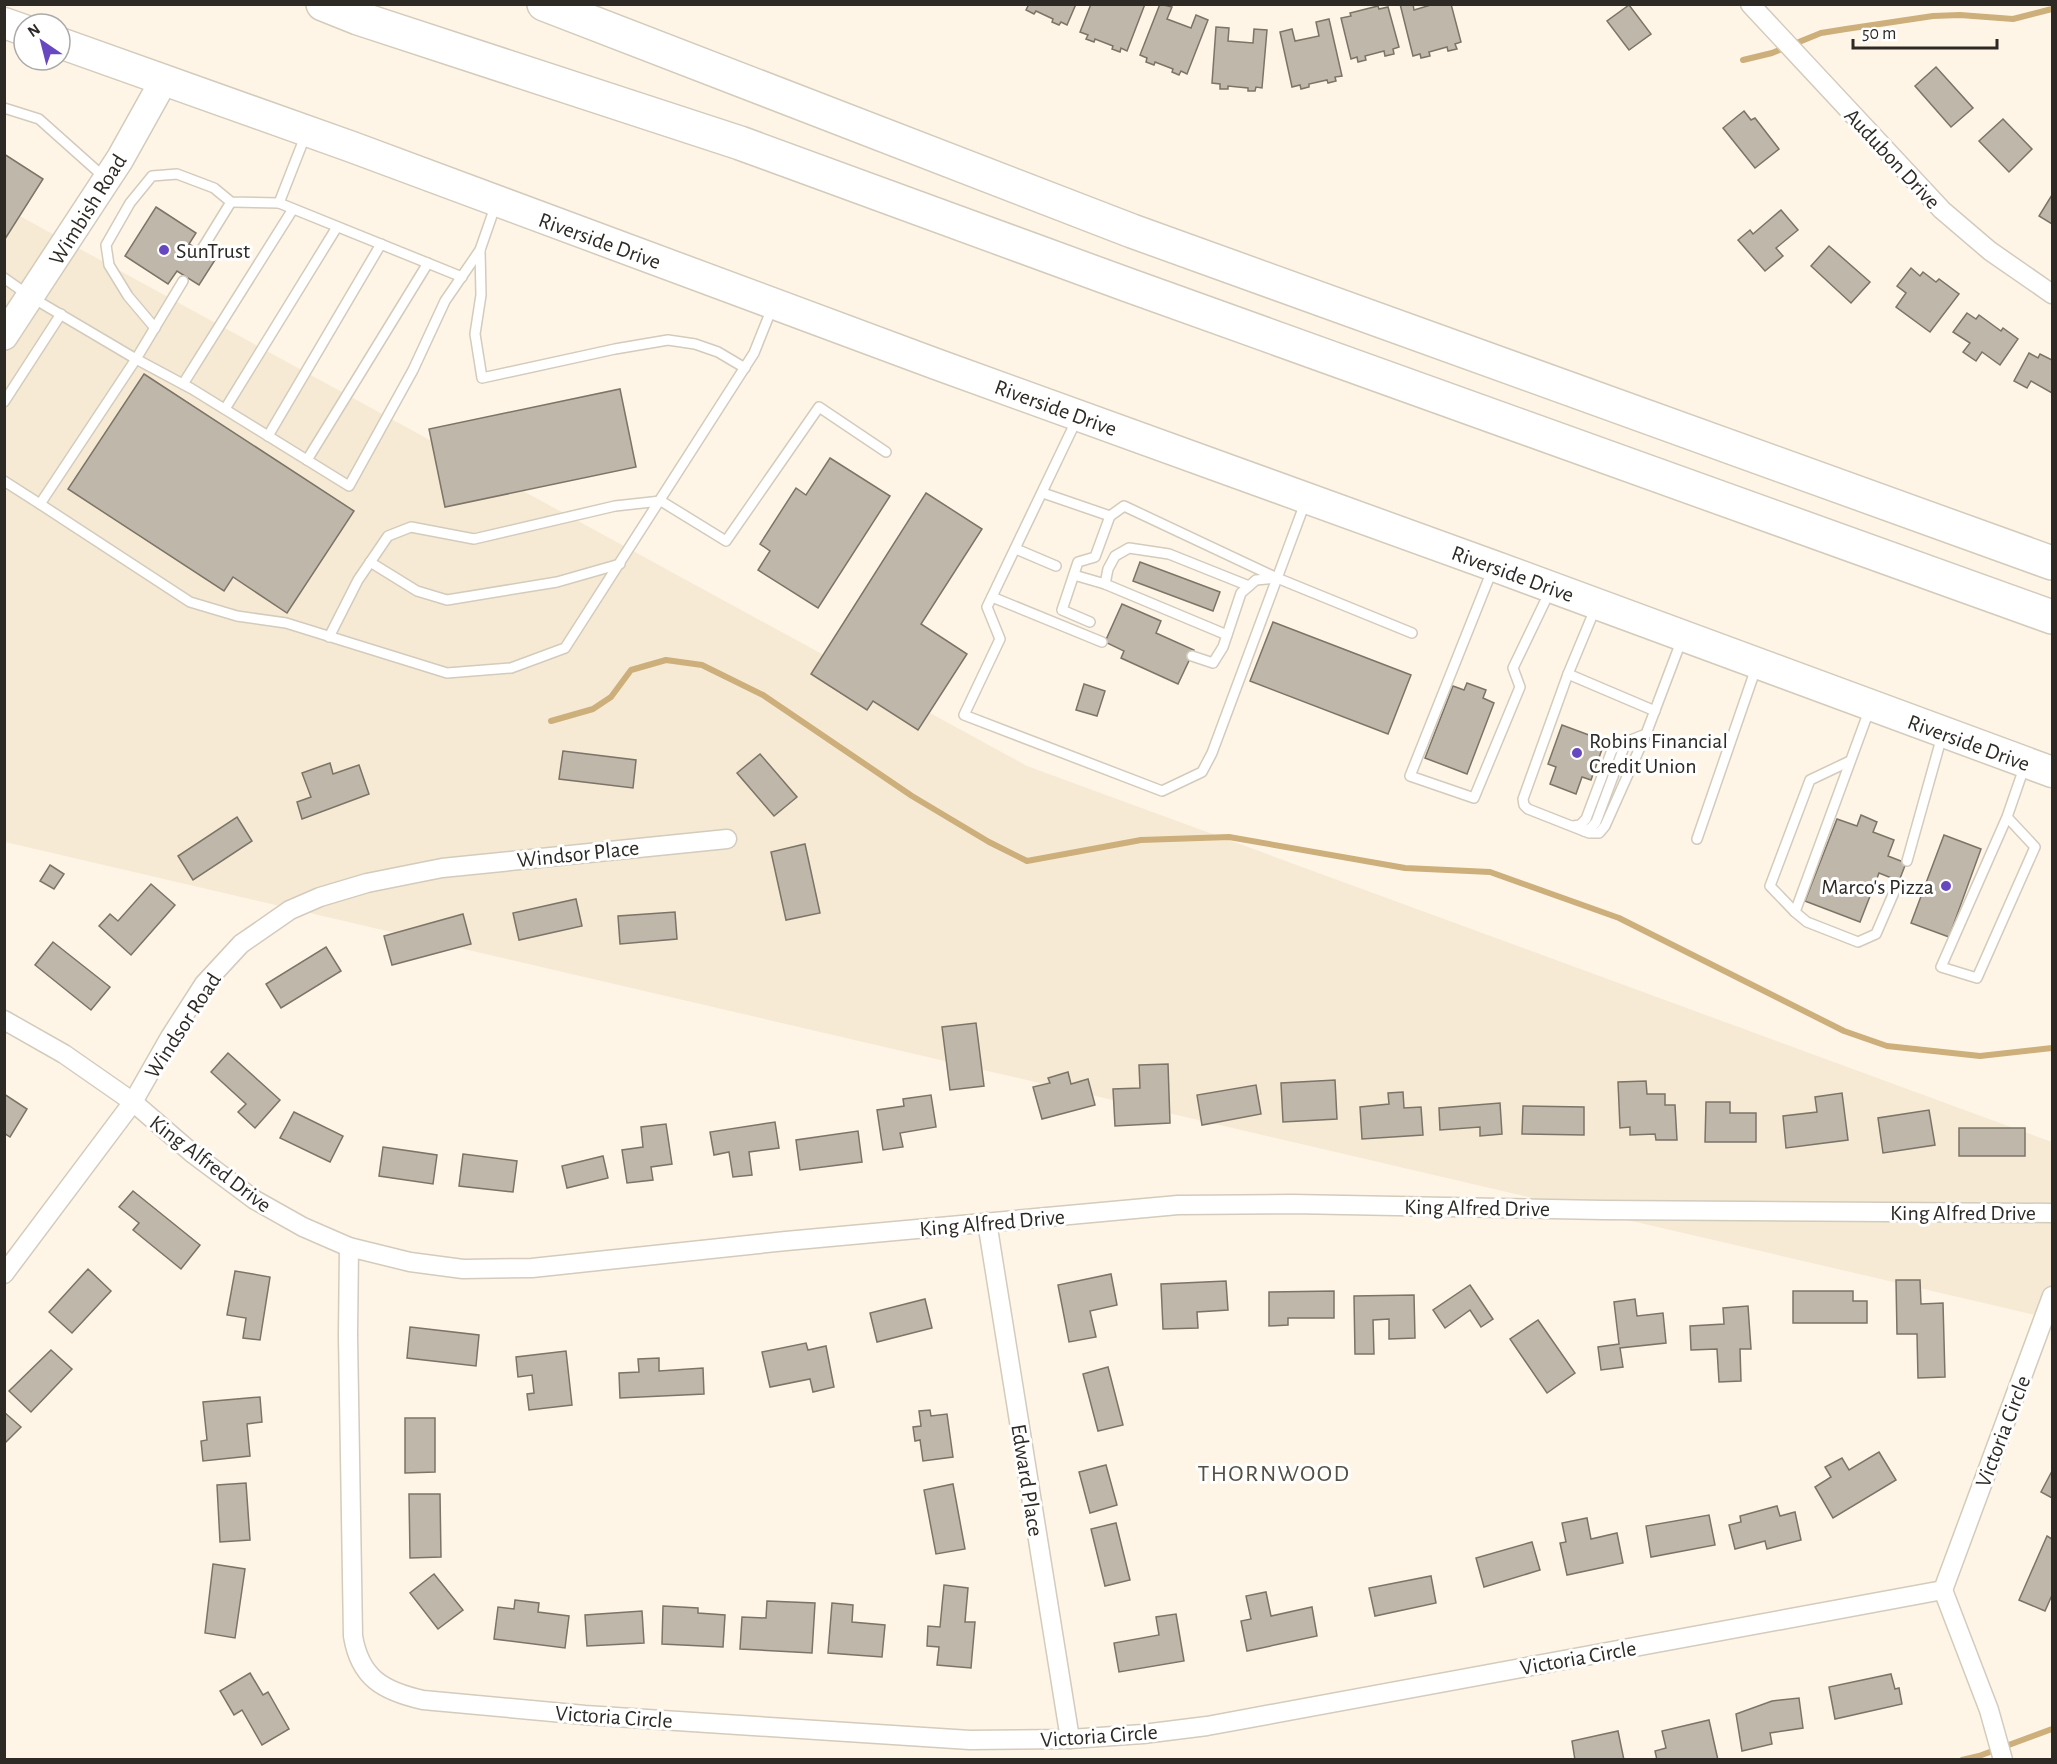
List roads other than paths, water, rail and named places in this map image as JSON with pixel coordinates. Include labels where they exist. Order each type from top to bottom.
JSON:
[{"type":"highway","points":[[323,4],[358,18],[740,143],[2052,617]]},
{"type":"highway","points":[[544,4],[1132,231],[2052,563]]},
{"type":"highway","points":[[1977,590],[2052,627]]},
{"type":"main road","name":"Riverside Drive","points":[[72,47],[307,131],[2039,767]]},
{"type":"street","name":"Audubon Drive","points":[[1750,4],[1942,210],[1990,251],[2052,294]]},
{"type":"street","name":"Wimbish Road","points":[[4,336],[107,179],[164,80]]},
{"type":"street","name":"Windsor Place","points":[[430,870],[525,858],[727,839]]},
{"type":"street","name":"Windsor Road","points":[[4,1274],[133,1102],[170,1037],[204,984],[241,944],[290,910],[320,897],[367,883],[430,870]]},
{"type":"street","name":"King Alfred Drive","points":[[4,1020],[64,1054],[133,1102],[192,1153],[255,1200],[303,1227],[349,1247],[410,1262],[463,1269],[532,1268],[1190,1204],[2052,1213]]},
{"type":"street","name":"Edward Place","points":[[987,1222],[1070,1739]]},
{"type":"street","name":"Victoria Circle","points":[[349,1247],[348,1336],[353,1636],[356,1652],[370,1678],[402,1695],[423,1700],[585,1714],[958,1740],[1070,1739],[1143,1734],[1207,1726],[1943,1590],[2052,1296]]},
{"type":"street","points":[[1943,1590],[1989,1710],[2003,1760]]},
{"type":"lane","points":[[4,108],[39,119],[107,179]]},
{"type":"lane","points":[[279,203],[307,131]]},
{"type":"lane","points":[[155,327],[128,297],[109,266],[106,245],[130,203],[152,176],[177,174],[214,188],[231,202],[279,203],[462,277]]},
{"type":"lane","points":[[202,249],[231,202]]},
{"type":"lane","points":[[4,278],[31,297],[225,409],[348,486],[413,370],[445,301],[480,250],[497,202]]},
{"type":"lane","points":[[183,384],[293,209]]},
{"type":"lane","points":[[225,409],[337,227]]},
{"type":"lane","points":[[268,436],[381,244]]},
{"type":"lane","points":[[480,250],[481,295],[475,334],[482,378],[668,340],[695,344],[745,368]]},
{"type":"lane","points":[[307,460],[428,263]]},
{"type":"lane","points":[[40,504],[136,358],[183,281]]},
{"type":"lane","points":[[4,481],[190,602],[237,616],[286,623],[447,673],[511,668],[565,648],[745,368],[754,353],[773,304]]},
{"type":"lane","points":[[4,402],[61,314]]},
{"type":"lane","points":[[329,637],[358,580],[388,536],[411,527],[474,539],[615,506],[660,501],[726,540],[819,407],[886,452]]},
{"type":"lane","points":[[1079,415],[987,607],[1000,639],[964,715],[1162,791],[1202,772],[1212,753],[1306,498]]},
{"type":"lane","points":[[1043,493],[1110,516]]},
{"type":"lane","points":[[1090,622],[1062,610],[1078,562],[1095,557],[1110,516],[1124,506],[1277,578],[1412,633]]},
{"type":"lane","points":[[1105,584],[1114,556],[1129,548],[1168,554],[1249,586]]},
{"type":"lane","points":[[1016,549],[1056,566]]},
{"type":"lane","points":[[370,562],[417,591],[447,600],[557,582],[620,564]]},
{"type":"lane","points":[[1494,566],[1410,776],[1474,798],[1520,687],[1513,668],[1552,587]]},
{"type":"lane","points":[[1074,575],[1105,584],[1227,634]]},
{"type":"lane","points":[[1192,656],[1213,663],[1223,647],[1241,593],[1256,580],[1277,578]]},
{"type":"lane","points":[[992,597],[1102,642]]},
{"type":"lane","points":[[1597,604],[1568,674],[1523,801],[1528,809],[1584,831],[1596,834],[1603,829],[1646,734],[1684,635]]},
{"type":"lane","points":[[1697,839],[1758,663]]},
{"type":"lane","points":[[1568,674],[1655,711]]},
{"type":"lane","points":[[1795,912],[1871,706]]},
{"type":"lane","points":[[1907,861],[1943,732]]},
{"type":"lane","points":[[1573,826],[1580,825],[1586,819],[1612,750],[1646,734]]},
{"type":"lane","points":[[1584,831],[1596,822],[1627,742]]},
{"type":"lane","points":[[1850,761],[1810,780],[1770,886],[1807,922],[1858,942],[1876,934],[1898,883]]},
{"type":"lane","points":[[2007,817],[2035,847],[1977,978],[1941,967],[2007,817],[2039,767]]},
{"type":"waterway","points":[[1743,60],[1772,53],[1821,33],[1933,16],[1960,15],[2013,19],[2052,9]]},
{"type":"waterway","points":[[551,721],[593,709],[611,697],[631,670],[666,660],[702,665],[763,695],[912,796],[989,842],[1027,861],[1141,840],[1229,837],[1405,868],[1490,872],[1619,918],[1844,1031],[1887,1046],[1980,1056],[2052,1048]]},
{"type":"waterway","points":[[1962,1760],[2052,1729]]},
{"type":"place","name":"SunTrust","points":[[164,250]]},
{"type":"place","name":"Robins Financial Credit Union","points":[[1577,753]]},
{"type":"place","name":"Marco's Pizza","points":[[1946,886]]},
{"type":"district","name":"THORNWOOD","points":[[1274,1473]]}]
